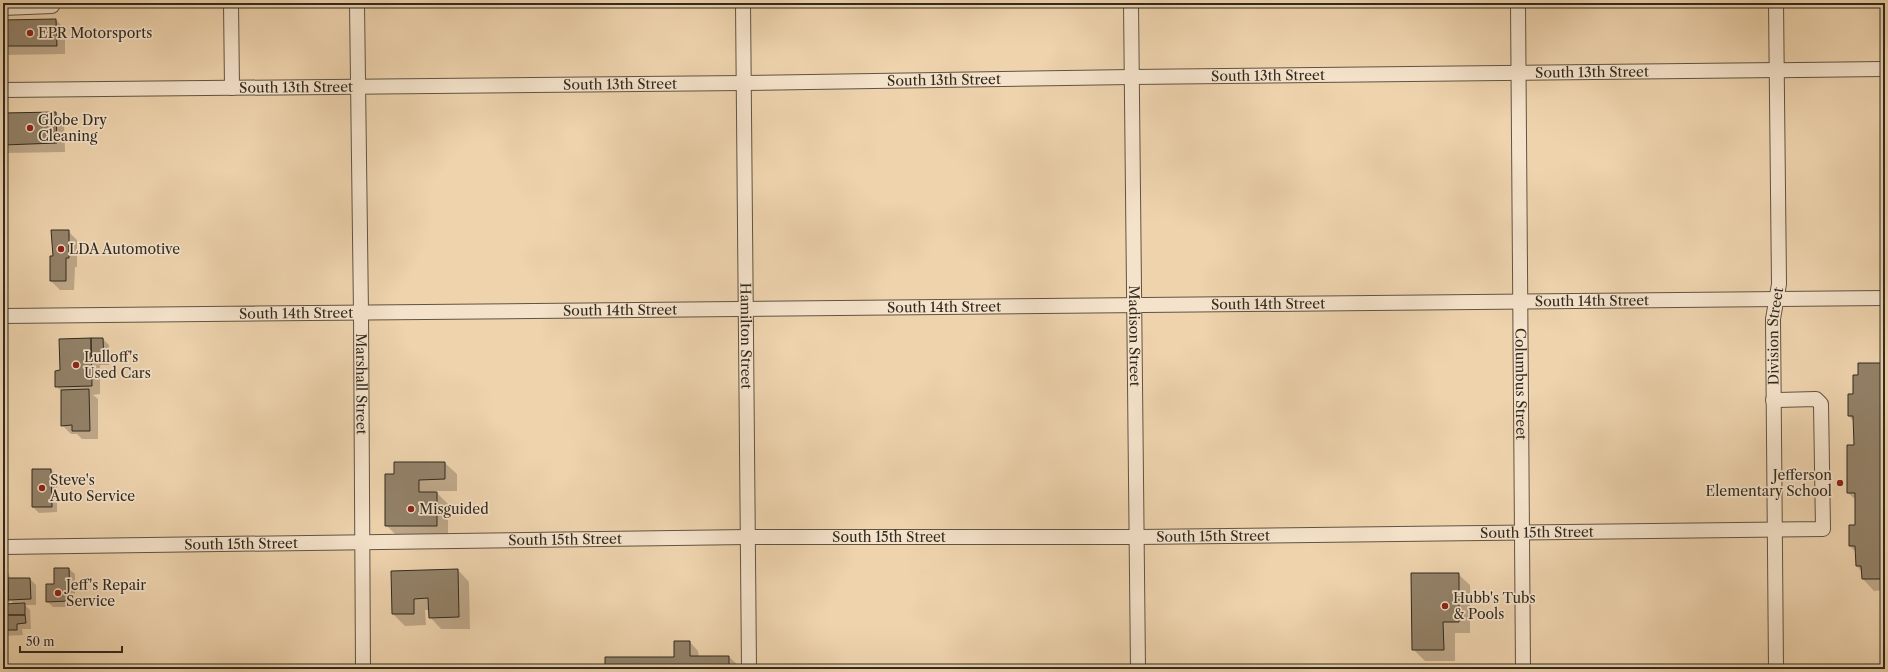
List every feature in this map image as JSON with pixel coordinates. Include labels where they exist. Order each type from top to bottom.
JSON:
[{"type":"street","points":[[3,8],[52,6],[52,3]]},
{"type":"street","points":[[231,3],[232,88]]},
{"type":"street","name":"Marshall Street","points":[[357,3],[361,313],[363,669]]},
{"type":"street","name":"Hamilton Street","points":[[744,3],[749,669]]},
{"type":"street","name":"Madison Street","points":[[1131,3],[1138,669]]},
{"type":"street","name":"Columbus Street","points":[[1518,3],[1523,669]]},
{"type":"street","name":"Division Street","points":[[1776,3],[1779,284],[1773,319],[1776,669]]},
{"type":"street","name":"South 13th Street","points":[[3,90],[744,83],[1132,76],[1519,74],[1885,68]]},
{"type":"street","name":"South 14th Street","points":[[3,316],[1521,303],[1885,298]]},
{"type":"street","name":"South 15th Street","points":[[3,547],[748,537],[1137,537],[1823,529],[1821,404],[1816,399],[1773,400]]},
{"type":"building","name":"EPR Motorsports","points":[[56,19],[57,46],[3,46],[3,20]]},
{"type":"building","name":"Globe Dry Cleaning","points":[[56,112],[57,143],[3,145],[3,113]]},
{"type":"building","name":"LDA Automotive","points":[[51,230],[69,230],[69,258],[66,258],[66,281],[50,281],[50,256],[53,256]]},
{"type":"building","name":"Lulloff's Used Cars","points":[[91,338],[92,386],[55,387],[55,371],[60,370],[59,339]]},
{"type":"building","points":[[91,338],[103,338],[104,360],[91,360]]},
{"type":"building","points":[[1858,363],[1885,363],[1885,579],[1862,579],[1861,566],[1856,566],[1855,546],[1849,546],[1849,525],[1855,525],[1855,493],[1847,493],[1847,445],[1854,445],[1853,416],[1848,416],[1848,394],[1853,394],[1853,375],[1858,375]]},
{"type":"building","points":[[89,389],[90,431],[72,431],[72,425],[61,426],[61,390]]},
{"type":"building","name":"Misguided","points":[[394,462],[445,462],[445,479],[419,480],[419,492],[437,492],[437,526],[385,526],[385,474],[394,474]]},
{"type":"building","name":"Steve's Auto Service","points":[[32,469],[51,469],[52,507],[32,507]]},
{"type":"building","name":"Jeff's Repair Service","points":[[54,568],[69,568],[70,601],[46,602],[46,584],[54,584]]},
{"type":"building","points":[[458,569],[459,617],[429,618],[428,598],[414,599],[414,614],[392,614],[391,571]]},
{"type":"building","points":[[3,570],[7,570],[8,588],[3,588]]},
{"type":"building","points":[[1411,573],[1459,573],[1459,622],[1443,622],[1444,650],[1412,650]]},
{"type":"building","points":[[8,578],[30,578],[31,599],[8,600]]},
{"type":"building","points":[[3,588],[8,588],[8,600],[3,600]]},
{"type":"building","points":[[25,603],[25,615],[3,615],[3,604]]},
{"type":"building","points":[[3,615],[25,615],[26,623],[17,624],[17,630],[3,630]]},
{"type":"building","points":[[674,641],[690,641],[690,656],[729,656],[729,669],[605,669],[605,657],[674,657]]},
{"type":"place","name":"EPR Motorsports","points":[[30,33]]},
{"type":"place","name":"Globe Dry Cleaning","points":[[30,128]]},
{"type":"place","name":"LDA Automotive","points":[[61,249]]},
{"type":"place","name":"Lulloff's Used Cars","points":[[76,365]]},
{"type":"place","name":"Jefferson Elementary School","points":[[1840,483]]},
{"type":"place","name":"Steve's Auto Service","points":[[42,488]]},
{"type":"place","name":"Misguided","points":[[411,509]]},
{"type":"place","name":"Jeff's Repair Service","points":[[58,593]]},
{"type":"place","name":"Hubb's Tubs & Pools","points":[[1445,606]]}]
